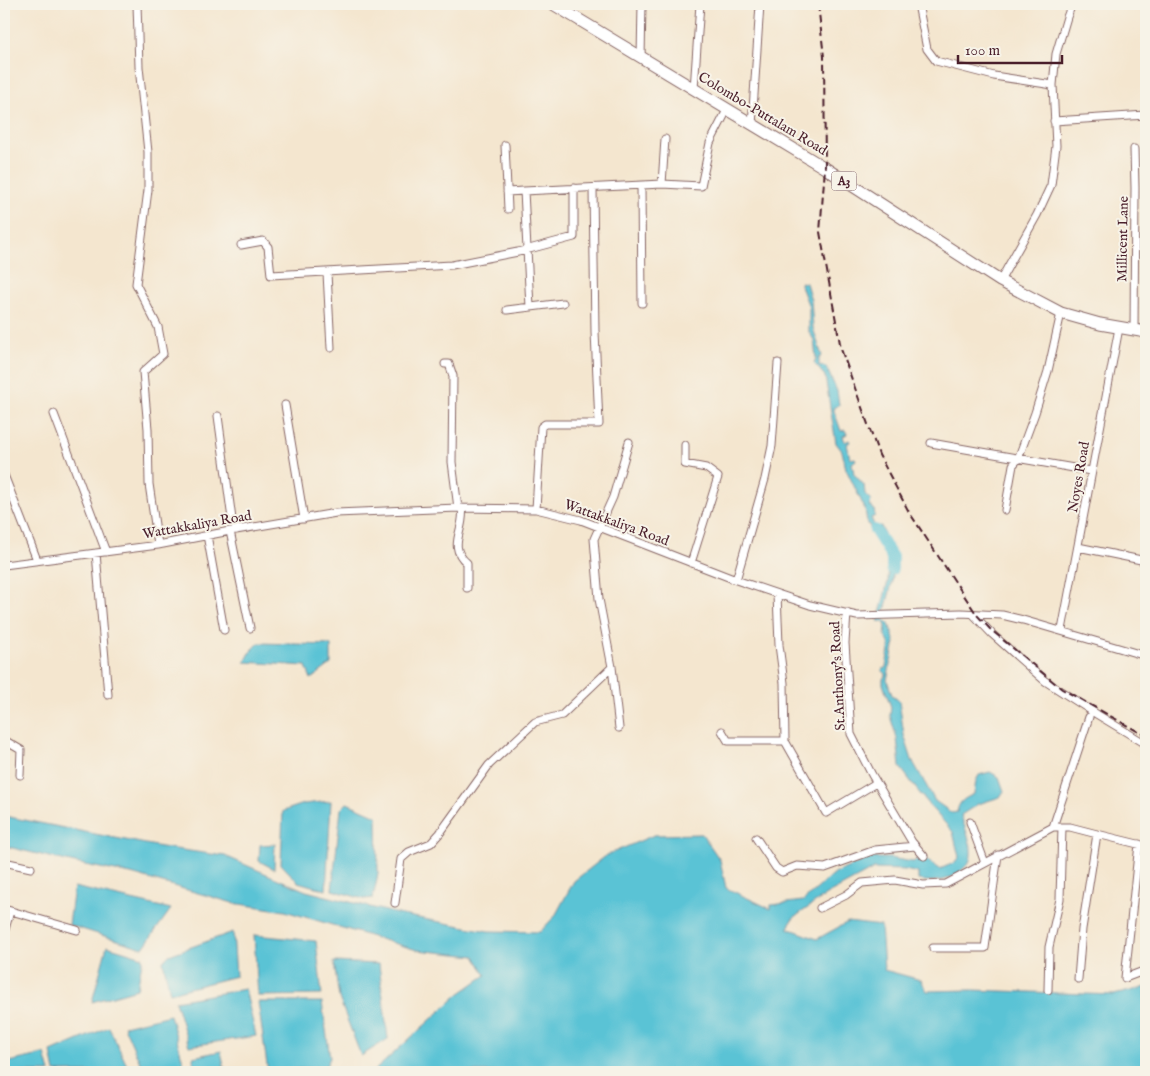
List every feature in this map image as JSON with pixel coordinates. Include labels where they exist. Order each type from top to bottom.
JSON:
[{"type":"highway","name":"Colombo-Puttalam Road","points":[[553,4],[825,168],[1000,281],[1061,313],[1120,328],[1146,332]]},
{"type":"street","points":[[137,4],[139,67],[148,152],[148,190],[136,284],[158,327],[163,354],[143,372],[148,430],[149,484],[158,545]]},
{"type":"street","points":[[641,58],[642,4]]},
{"type":"street","points":[[694,89],[700,4]]},
{"type":"street","points":[[752,124],[760,4]]},
{"type":"street","points":[[918,4],[926,49],[936,61],[994,76],[1053,85]]},
{"type":"street","points":[[1000,281],[1051,185],[1056,146],[1053,85],[1056,54],[1072,4]]},
{"type":"street","points":[[507,192],[662,184],[700,186],[710,143],[727,110]]},
{"type":"street","points":[[1054,121],[1146,115]]},
{"type":"street","points":[[662,184],[665,139]]},
{"type":"street","points":[[505,144],[508,209]]},
{"type":"street","name":"Millicent Lane","points":[[1134,149],[1134,330]]},
{"type":"street","points":[[641,186],[642,303]]},
{"type":"street","points":[[241,245],[263,241],[268,247],[270,275],[452,265],[574,237],[574,188]]},
{"type":"street","points":[[536,508],[541,427],[545,424],[599,424],[595,332],[593,189]]},
{"type":"street","points":[[524,191],[530,308]]},
{"type":"street","points":[[327,273],[331,348]]},
{"type":"street","points":[[507,310],[563,304]]},
{"type":"street","points":[[1005,510],[1013,465],[1018,459],[1035,413],[1048,371],[1061,313]]},
{"type":"street","name":"Noyes Road","points":[[1062,630],[1091,471],[1120,328]]},
{"type":"street","points":[[736,580],[765,479],[772,446],[778,363]]},
{"type":"street","points":[[445,364],[449,364],[453,376],[452,462],[460,508],[463,513],[457,543],[458,553],[467,563],[467,588]]},
{"type":"street","points":[[285,405],[304,519]]},
{"type":"street","points":[[54,414],[106,552]]},
{"type":"street","points":[[218,416],[232,519],[250,628]]},
{"type":"street","points":[[619,728],[612,667],[599,599],[594,539],[612,497],[629,442]]},
{"type":"street","points":[[932,443],[1091,471]]},
{"type":"street","points":[[685,444],[684,464],[706,468],[718,477],[691,563]]},
{"type":"street","points":[[4,475],[37,560]]},
{"type":"street","name":"Wattakkaliya Road","points":[[4,565],[158,545],[336,513],[460,508],[536,508],[581,520],[736,580],[810,605],[847,614],[857,616],[961,613],[1002,615],[1062,630],[1146,656]]},
{"type":"street","points":[[208,535],[224,630]]},
{"type":"street","points":[[1078,547],[1146,561]]},
{"type":"street","points":[[96,553],[108,694]]},
{"type":"street","points":[[778,594],[784,684],[785,741],[826,812],[876,782]]},
{"type":"street","name":"St.Anthony's Road","points":[[847,614],[845,643],[851,734],[876,782],[914,844],[924,856]]},
{"type":"street","points":[[973,614],[992,634],[1045,681],[1146,744]]},
{"type":"street","points":[[395,903],[401,859],[409,852],[431,843],[489,765],[535,722],[562,715],[612,667]]},
{"type":"street","points":[[1053,827],[1089,717]]},
{"type":"street","points":[[722,731],[728,741],[785,741]]},
{"type":"street","points":[[4,740],[21,750],[20,775]]},
{"type":"street","points":[[970,822],[985,863]]},
{"type":"street","points":[[820,908],[846,895],[862,883],[895,880],[923,885],[946,884],[998,854],[1053,827],[1062,827],[1142,845],[1124,978],[1146,970]]},
{"type":"street","points":[[1048,990],[1049,946],[1060,899],[1062,827]]},
{"type":"street","points":[[1078,979],[1082,930],[1097,834]]},
{"type":"street","points":[[756,838],[776,868],[782,872],[797,866],[825,868],[876,850],[914,844]]},
{"type":"street","points":[[934,948],[985,948],[998,854]]},
{"type":"street","points":[[4,862],[31,868]]},
{"type":"street","points":[[4,933],[7,910],[77,930]]},
{"type":"water","points":[[801,282],[806,283],[811,300],[813,328],[822,356],[819,358],[819,366],[826,367],[837,391],[839,405],[833,408],[841,431],[845,430],[847,434],[843,436],[845,442],[849,440],[850,442],[847,444],[850,459],[855,458],[856,460],[852,463],[854,474],[864,485],[865,494],[871,500],[870,506],[874,509],[875,516],[871,518],[875,527],[881,526],[885,536],[882,548],[895,557],[892,583],[883,618],[889,624],[895,642],[887,680],[892,695],[899,701],[904,735],[912,760],[935,801],[952,813],[957,812],[959,805],[967,797],[974,794],[979,775],[990,772],[999,777],[1004,791],[1000,797],[978,804],[961,815],[970,844],[971,855],[968,864],[960,872],[943,880],[925,881],[918,880],[918,873],[905,870],[874,869],[826,895],[792,919],[788,928],[817,939],[848,922],[881,926],[884,970],[921,980],[927,991],[972,990],[1114,995],[1146,987],[1146,1072],[373,1072],[459,994],[486,975],[475,956],[417,950],[285,911],[233,903],[131,874],[4,846],[4,816],[161,847],[225,856],[306,891],[402,915],[488,931],[540,932],[555,916],[574,881],[607,855],[654,835],[702,834],[720,860],[726,888],[771,909],[771,905],[803,901],[835,873],[870,858],[890,858],[913,862],[918,859],[925,859],[940,869],[956,862],[959,857],[953,832],[927,803],[900,767],[897,738],[890,716],[891,707],[883,684],[886,674],[882,670],[886,667],[890,644],[885,636],[886,626],[884,622],[878,621],[888,581],[889,561],[867,522],[865,509],[846,469],[842,451],[836,443],[825,376],[814,363],[816,358],[814,340],[809,332],[809,307]]},
{"type":"water","points":[[259,643],[331,645],[331,664],[311,679],[306,666],[245,662],[251,651]]},
{"type":"water","points":[[331,801],[326,890],[298,882],[281,864],[283,811],[304,804]]},
{"type":"water","points":[[347,803],[377,816],[378,874],[373,898],[364,899],[332,890],[341,809]]},
{"type":"water","points":[[275,844],[274,869],[259,861],[260,845]]},
{"type":"water","points":[[74,887],[171,909],[143,948],[69,925]]},
{"type":"water","points":[[233,932],[236,976],[170,993],[163,961],[169,955]]},
{"type":"water","points":[[254,935],[316,941],[322,995],[258,996]]},
{"type":"water","points":[[107,946],[143,957],[137,989],[92,1002]]},
{"type":"water","points":[[334,962],[379,964],[388,1039],[361,1056],[339,998]]},
{"type":"water","points":[[245,989],[256,1036],[189,1046],[175,1001]]},
{"type":"water","points":[[258,1002],[322,1002],[330,1058],[326,1066],[268,1072]]},
{"type":"water","points":[[170,1015],[186,1072],[144,1072],[124,1026]]},
{"type":"water","points":[[109,1027],[130,1072],[55,1072],[51,1052]]},
{"type":"water","points":[[221,1051],[225,1072],[194,1072],[193,1057]]},
{"type":"water","points":[[45,1054],[50,1072],[4,1072],[4,1063]]},
{"type":"waterway","points":[[875,530],[892,557],[892,569]]},
{"type":"railway","points":[[818,4],[824,57],[825,168],[820,232],[841,349],[879,455],[909,512],[977,615],[990,629],[1062,689],[1146,736]]}]
